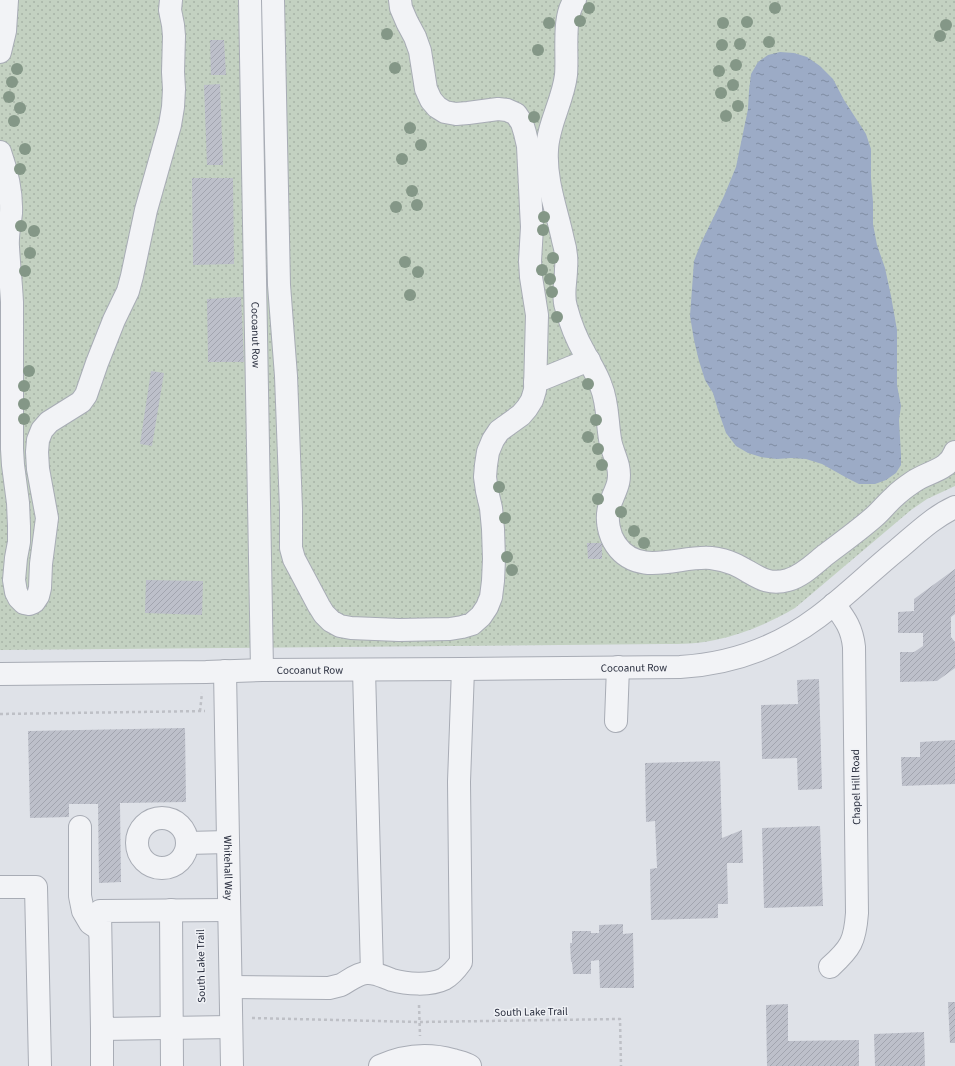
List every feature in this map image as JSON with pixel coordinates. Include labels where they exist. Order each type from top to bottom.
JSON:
[{"type":"street","points":[[0,52],[5,31],[7,0]]},
{"type":"street","points":[[0,152],[9,182],[11,196],[8,247],[12,302],[12,449],[19,526],[19,542],[14,580],[16,592],[19,598],[24,603],[29,604],[34,602],[38,596],[40,588],[41,564],[47,518],[38,469],[38,440],[42,430],[49,422],[81,402],[86,394],[114,320],[128,291],[146,210],[170,126],[173,107],[174,36],[170,10],[171,0]]},
{"type":"street","name":"Cocoanut Row","points":[[250,0],[262,670]]},
{"type":"street","points":[[273,0],[279,284],[286,376],[291,548],[294,559],[324,614],[340,626],[351,628],[399,630],[450,629],[472,624],[481,616],[491,597],[494,559],[491,508],[485,477],[488,452],[499,431],[527,408],[532,400],[535,382],[537,315],[530,261],[532,227],[528,146],[522,122],[516,114],[507,110],[498,109],[456,114],[446,112],[437,107],[431,100],[426,90],[420,51],[401,8],[400,0]]},
{"type":"street","points":[[575,0],[571,5],[568,14],[565,85],[550,128],[547,151],[548,173],[551,195],[567,259],[563,295],[564,301],[578,340],[596,373],[607,404],[612,451],[618,465],[619,477],[607,519],[609,532],[615,544],[630,558],[640,562],[654,564],[709,558],[722,560],[736,565],[761,579],[770,582],[788,580],[798,576],[875,517],[905,488],[917,480],[944,467],[950,462],[955,452]]},
{"type":"street","points":[[535,382],[589,360]]},
{"type":"street","name":"Cocoanut Row","points":[[0,674],[694,666],[738,657],[793,634],[834,604],[880,563],[922,529],[955,507]]},
{"type":"street","name":"Chapel Hill Road","points":[[830,967],[844,953],[852,942],[856,930],[857,913],[854,647],[852,632],[834,604]]},
{"type":"street","points":[[616,721],[618,667]]},
{"type":"street","points":[[231,987],[329,988],[339,986],[364,973],[372,972],[401,982],[433,982],[450,975],[456,969],[461,962],[459,782],[463,669]]},
{"type":"street","points":[[364,670],[372,972]]},
{"type":"street","name":"Whitehall Way","points":[[225,671],[232,1066]]},
{"type":"street","points":[[80,827],[80,896],[83,910],[90,923],[99,929],[100,934]]},
{"type":"street","points":[[187,843],[228,842]]},
{"type":"street","points":[[0,887],[36,887],[40,1066]]},
{"type":"street","points":[[171,910],[172,1066]]},
{"type":"street","points":[[102,1066],[100,911],[229,910]]},
{"type":"street","points":[[102,1029],[172,1028],[231,1022]]},
{"type":"street","points":[[380,1066],[403,1058],[420,1056],[446,1058],[470,1066]]},
{"type":"path","points":[[200,711],[202,693]]},
{"type":"path","points":[[0,714],[205,710],[206,718]]},
{"type":"path","name":"South Lake Trail","points":[[231,1022],[419,1022],[620,1019],[620,1066]]},
{"type":"green space","points":[[0,0],[955,0],[955,486],[927,499],[911,510],[795,608],[736,635],[709,641],[677,644],[0,650]]},
{"type":"water","points":[[780,52],[794,53],[807,57],[820,66],[833,79],[844,100],[866,134],[871,149],[873,224],[877,245],[885,268],[897,330],[897,385],[901,406],[899,420],[901,465],[896,473],[886,480],[875,484],[859,484],[822,464],[806,459],[777,459],[761,457],[748,453],[736,446],[726,433],[713,393],[705,380],[694,340],[690,316],[694,261],[736,167],[748,109],[751,74],[758,62],[768,55]]},
{"type":"building","points":[[210,40],[224,40],[226,75],[211,75]]},
{"type":"building","points":[[220,84],[223,165],[207,165],[204,85]]},
{"type":"building","points":[[192,178],[233,178],[234,264],[193,265]]},
{"type":"building","points":[[241,297],[244,362],[208,362],[207,299]]},
{"type":"building","points":[[151,371],[164,373],[152,446],[140,444]]},
{"type":"building","points":[[587,543],[602,543],[602,559],[588,559]]},
{"type":"building","points":[[955,569],[955,614],[951,617],[951,637],[955,642],[955,668],[937,681],[900,682],[900,652],[914,652],[923,646],[923,633],[898,633],[898,612],[914,611],[914,599]]},
{"type":"building","points":[[146,580],[203,581],[202,615],[145,613]]},
{"type":"building","points":[[819,679],[822,789],[798,790],[797,758],[762,759],[761,705],[798,704],[797,680]]},
{"type":"building","points":[[185,728],[186,802],[120,803],[121,882],[99,883],[98,804],[69,804],[69,817],[30,818],[28,731]]},
{"type":"building","points":[[955,740],[955,784],[902,786],[901,757],[920,757],[920,742]]},
{"type":"building","points":[[720,761],[722,838],[742,830],[743,863],[727,863],[728,904],[718,904],[718,918],[651,920],[650,869],[657,868],[655,821],[646,822],[645,763]]},
{"type":"building","points":[[820,826],[823,906],[764,908],[762,828]]},
{"type":"building","points":[[623,924],[623,934],[633,933],[634,988],[600,988],[599,960],[591,961],[591,974],[573,974],[570,943],[572,943],[572,931],[591,931],[591,933],[599,933],[599,925]]},
{"type":"building","points":[[948,1002],[955,1002],[955,1043],[950,1043]]},
{"type":"building","points":[[788,1004],[788,1041],[859,1040],[859,1066],[767,1066],[766,1005]]},
{"type":"building","points":[[924,1032],[925,1066],[875,1066],[874,1034]]}]
